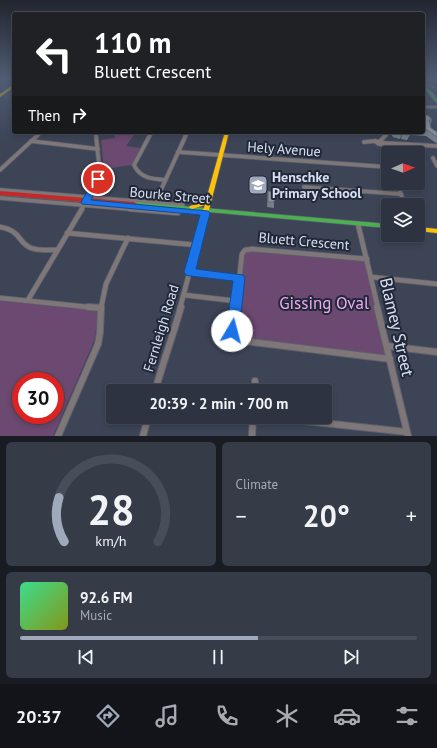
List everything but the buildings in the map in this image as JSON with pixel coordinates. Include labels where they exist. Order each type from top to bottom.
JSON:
[{"type":"main road","name":"Fernleigh Road","points":[[206,211],[226,134]]},
{"type":"main road","name":"Bourke Street","points":[[1,194],[381,226]]},
{"type":"main road","points":[[168,207],[195,207],[204,204],[209,200]]},
{"type":"main road","name":"Bourke Street","points":[[86,201],[149,209],[206,211]]},
{"type":"main road","points":[[425,230],[437,231]]},
{"type":"street","points":[[425,106],[437,107]]},
{"type":"street","points":[[0,170],[39,134]]},
{"type":"street","points":[[28,300],[68,233],[100,175],[96,134]]},
{"type":"street","points":[[151,134],[137,156],[134,165],[138,172],[144,177],[165,180]]},
{"type":"street","points":[[155,203],[186,134]]},
{"type":"street","points":[[380,142],[386,134]]},
{"type":"street","points":[[31,141],[98,149]]},
{"type":"street","points":[[380,142],[437,146]]},
{"type":"street","points":[[380,142],[382,146]]},
{"type":"street","name":"Hely Avenue","points":[[178,152],[381,167]]},
{"type":"street","points":[[433,158],[437,166]]},
{"type":"street","points":[[304,187],[401,194]]},
{"type":"street","points":[[399,190],[402,198]]},
{"type":"street","name":"Bourke Street","points":[[86,201],[182,205]]},
{"type":"street","name":"Bourke Street","points":[[149,209],[178,213]]},
{"type":"street","name":"Fernleigh Road","points":[[157,384],[171,343],[206,211]]},
{"type":"street","name":"Blamey Street","points":[[358,224],[408,434]]},
{"type":"street","points":[[0,227],[15,231],[27,245],[32,248],[58,250]]},
{"type":"street","points":[[68,233],[196,245]]},
{"type":"street","points":[[58,436],[98,344],[102,325],[101,308],[104,289],[128,238]]},
{"type":"street","name":"Bluett Crescent","points":[[367,259],[248,249],[245,250],[242,254],[232,331],[236,340],[390,359]]},
{"type":"street","points":[[190,272],[239,278]]},
{"type":"street","points":[[371,277],[437,284]]},
{"type":"street","points":[[184,295],[236,301]]},
{"type":"street","points":[[0,298],[101,308]]},
{"type":"street","points":[[387,346],[437,352]]},
{"type":"street","points":[[143,436],[146,424]]},
{"type":"street","points":[[252,436],[253,424]]},
{"type":"street","points":[[325,424],[408,434]]},
{"type":"green space","points":[[114,134],[135,134],[126,146],[140,148],[132,165],[104,169],[101,140],[115,138]]},
{"type":"green space","name":"Gissing Oval","points":[[245,250],[367,259],[390,359],[241,341],[232,331],[242,254]]},
{"type":"green space","points":[[6,300],[95,310],[98,313],[98,319],[94,341],[64,411],[64,372],[12,372],[12,424],[58,424],[53,436],[0,436],[0,301]]},
{"type":"traffic: fast","points":[[134,204],[381,225]]},
{"type":"traffic: slow","points":[[206,210],[226,134]]},
{"type":"traffic: slow","points":[[192,207],[204,204],[209,200]]},
{"type":"traffic: slow","points":[[425,230],[437,231]]},
{"type":"traffic: jam","points":[[0,193],[134,204]]},
{"type":"place","name":"Henschke Primary School","points":[[258,185]]},
{"type":"route","points":[[98,179],[85,202],[205,213],[190,272],[239,278],[232,331]]}]
